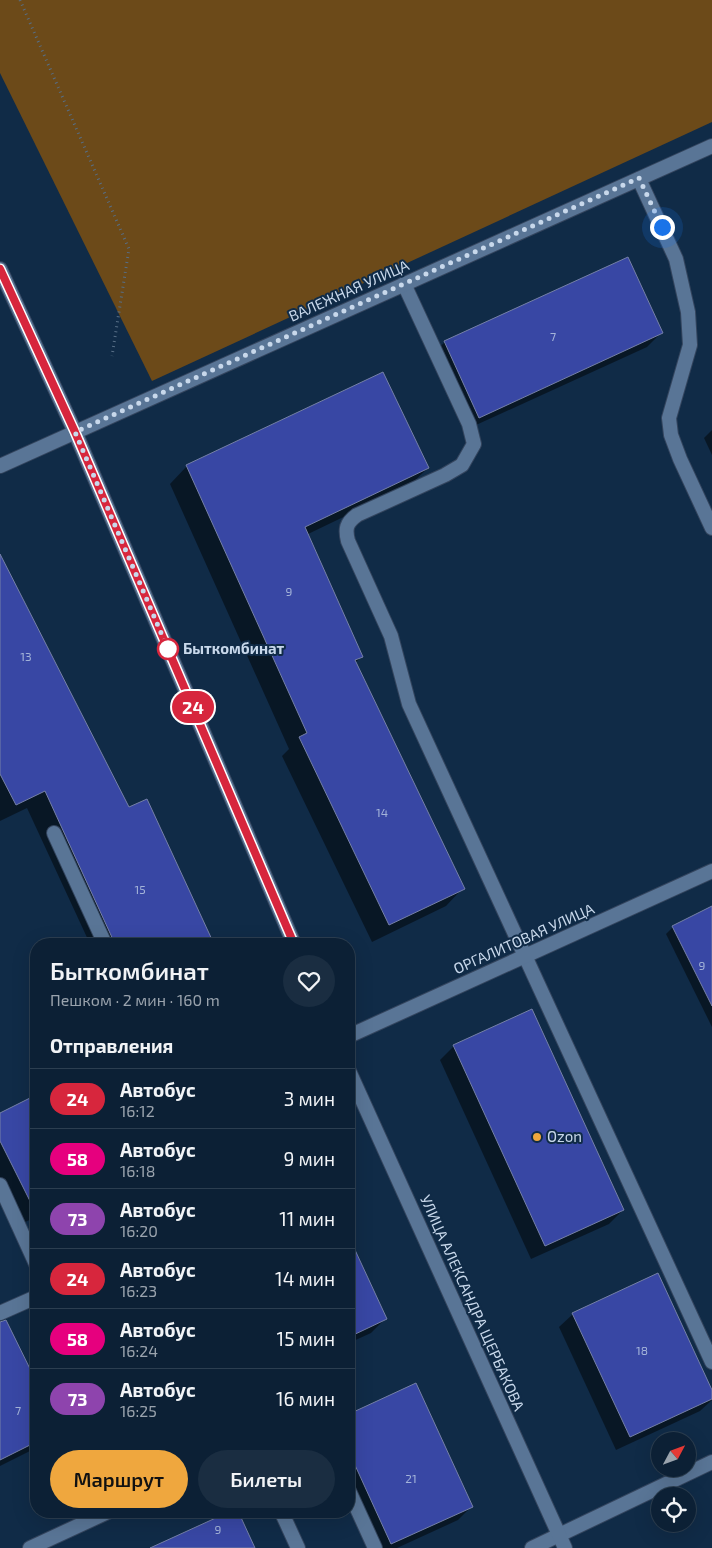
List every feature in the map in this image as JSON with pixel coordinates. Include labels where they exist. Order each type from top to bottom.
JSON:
[{"type":"street","name":"ВАЛЕЖНАЯ УЛИЦА","points":[[0,466],[712,146]]},
{"type":"street","points":[[639,178],[676,260],[688,312],[690,345],[670,418],[671,435],[712,528]]},
{"type":"street","points":[[0,268],[75,432],[291,938]]},
{"type":"street","points":[[404,284],[469,424],[474,444],[462,465],[445,475],[357,515],[349,521],[345,530],[348,541],[391,636],[409,704],[712,1362]]},
{"type":"street","points":[[54,834],[102,938]]},
{"type":"street","name":"ОРГАЛИТОВАЯ УЛИЦА","points":[[355,1033],[712,871]]},
{"type":"street","name":"УЛИЦА АЛЕКСАНДРА ЩЕРБАКОВА","points":[[355,1085],[562,1542]]},
{"type":"street","points":[[0,1185],[30,1251]]},
{"type":"street","points":[[0,1313],[30,1300]]},
{"type":"street","points":[[532,1548],[562,1542],[712,1462]]},
{"type":"street","points":[[355,1504],[375,1548]]},
{"type":"street","points":[[30,1548],[95,1518]]},
{"type":"street","points":[[285,1518],[298,1548]]},
{"type":"path","points":[[20,0],[129,249],[112,356]]},
{"type":"shaded area","points":[[0,0],[712,0],[712,122],[152,381],[0,73]]},
{"type":"building","points":[[628,257],[663,333],[479,418],[444,341]]},
{"type":"building","points":[[383,372],[429,468],[305,527],[363,657],[355,660],[465,889],[389,925],[299,737],[307,733],[186,465]]},
{"type":"building","points":[[0,554],[129,807],[147,799],[211,938],[112,938],[45,791],[16,805],[0,774]]},
{"type":"building","points":[[712,906],[712,1006],[672,926]]},
{"type":"building","points":[[532,1009],[624,1210],[545,1246],[453,1045]]},
{"type":"building","points":[[30,1098],[30,1201],[0,1141],[0,1113]]},
{"type":"building","points":[[355,1250],[387,1319],[355,1334]]},
{"type":"building","points":[[658,1273],[712,1390],[712,1399],[630,1437],[572,1313]]},
{"type":"building","points":[[6,1320],[30,1369],[30,1445],[0,1460],[0,1322]]},
{"type":"building","points":[[416,1383],[473,1507],[391,1544],[355,1465],[355,1411]]},
{"type":"building","points":[[216,1518],[241,1518],[255,1548],[150,1548]]},
{"type":"bus line","name":"24","points":[[0,269],[75,432],[291,938]]},
{"type":"place","name":"Быткомбинат","points":[[168,649]]},
{"type":"place","name":"Ozon","points":[[537,1137]]},
{"type":"route","points":[[168,649],[75,432],[639,178],[662,227]]}]
